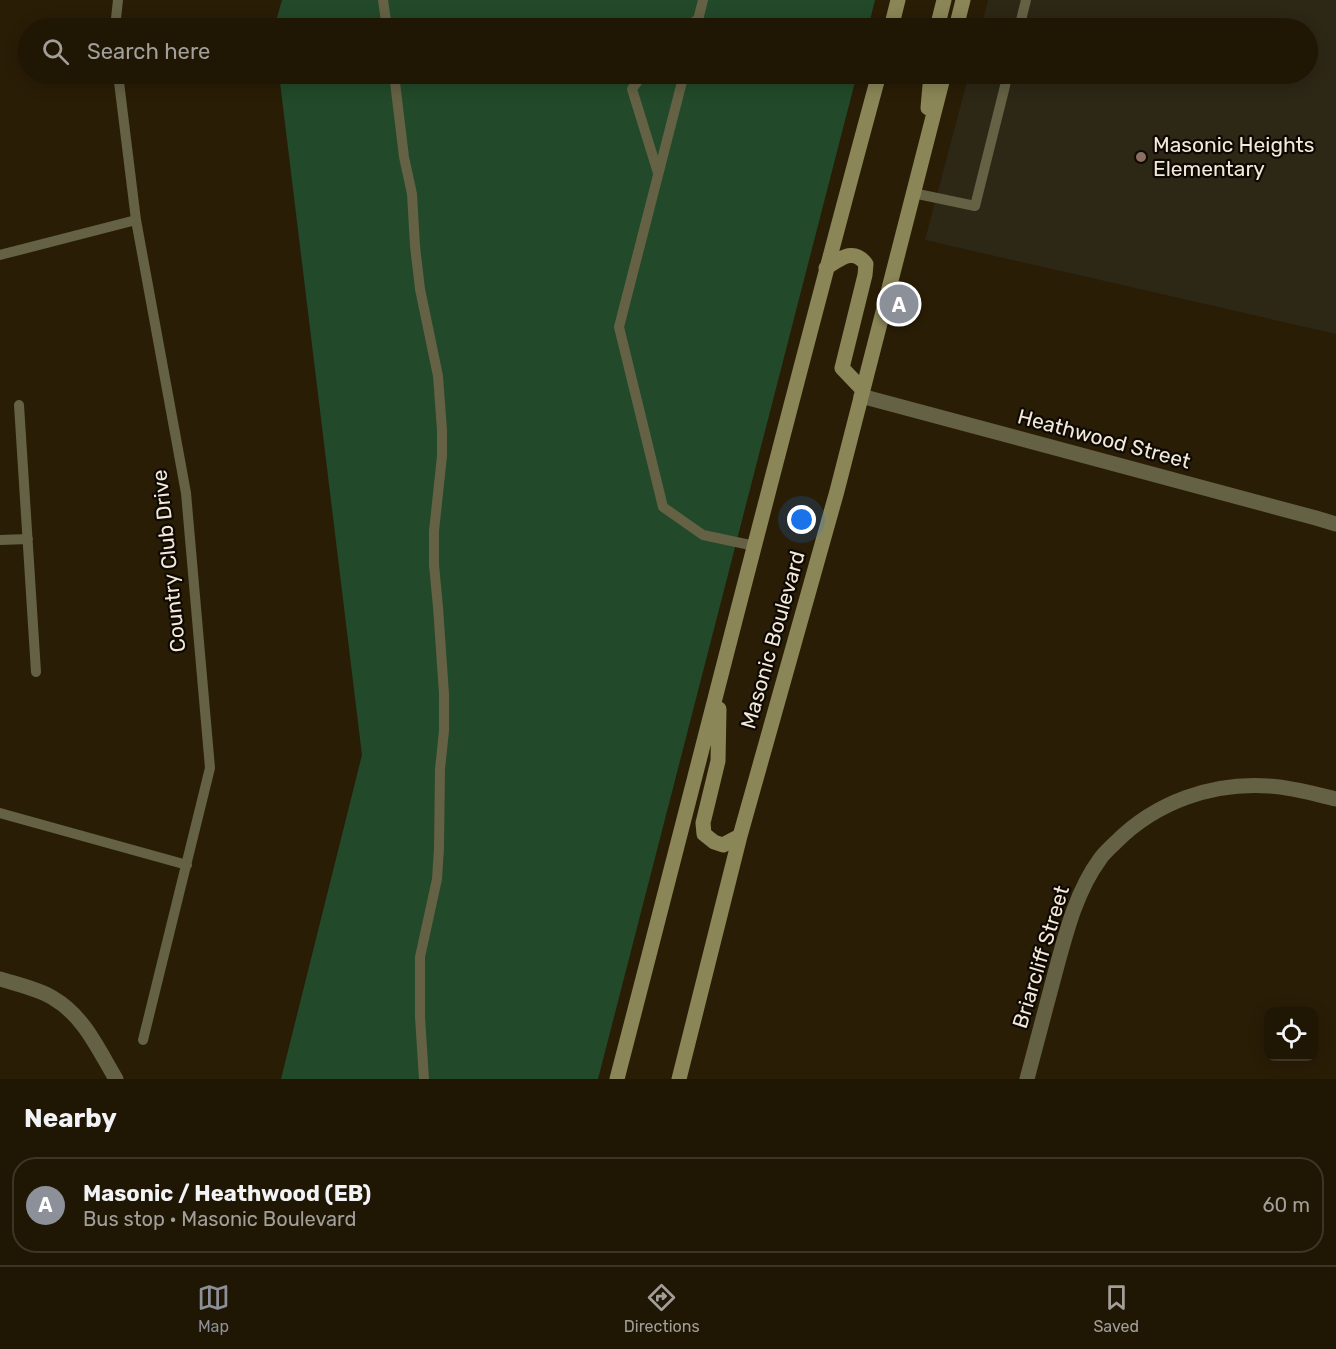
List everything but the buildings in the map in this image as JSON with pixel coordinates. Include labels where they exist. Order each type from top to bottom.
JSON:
[{"type":"main road","points":[[894,18],[898,0]]},
{"type":"main road","points":[[940,18],[944,0]]},
{"type":"main road","points":[[958,18],[963,0]]},
{"type":"main road","name":"Masonic Boulevard","points":[[617,1079],[826,268],[876,84]]},
{"type":"main road","points":[[926,147],[930,84]]},
{"type":"main road","name":"Masonic Boulevard","points":[[680,1079],[740,836],[837,491],[942,84]]},
{"type":"main road","points":[[826,268],[846,256],[853,255],[861,257],[866,264],[842,368],[862,393]]},
{"type":"main road","points":[[720,685],[718,761],[703,823],[704,834],[714,842],[723,844],[740,836]]},
{"type":"street","name":"Heathwood Street","points":[[862,393],[1336,524]]},
{"type":"street","name":"Briarcliff Street","points":[[1027,1079],[1065,935],[1081,892],[1100,858],[1127,831],[1165,806],[1203,791],[1226,787],[1270,786],[1336,799]]},
{"type":"street","points":[[0,979],[51,996],[71,1010],[82,1022],[116,1079]]},
{"type":"lane","points":[[116,18],[118,0]]},
{"type":"lane","points":[[383,0],[386,18]]},
{"type":"lane","points":[[698,18],[703,0]]},
{"type":"lane","points":[[1022,18],[1026,0]]},
{"type":"lane","name":"Country Club Drive","points":[[119,84],[136,220],[186,493],[210,768],[143,1040]]},
{"type":"lane","points":[[395,84],[404,157],[412,194],[420,289],[438,376],[442,430],[442,456],[434,531],[434,565],[444,694],[444,731],[440,769],[437,879],[420,957],[420,1017],[424,1079]]},
{"type":"lane","points":[[636,84],[632,89],[658,174]]},
{"type":"lane","points":[[681,84],[619,327],[663,507],[703,535],[755,546]]},
{"type":"lane","points":[[914,193],[975,206],[1006,84]]},
{"type":"lane","points":[[0,255],[136,220]]},
{"type":"lane","points":[[19,405],[36,672]]},
{"type":"lane","points":[[0,540],[28,539]]},
{"type":"lane","points":[[0,813],[187,865]]},
{"type":"shaded area","name":"Masonic Heights Elementary","points":[[988,0],[1336,0],[1336,334],[925,240],[966,84],[1318,84],[1318,18],[984,18]]},
{"type":"green space","points":[[282,0],[875,0],[870,18],[277,18]]},
{"type":"green space","points":[[280,84],[854,84],[598,1079],[281,1079],[362,755]]},
{"type":"place","name":"Masonic Heights Elementary","points":[[1141,157]]},
{"type":"place","name":"Masonic / Heathwood (EB)","points":[[899,304]]}]
